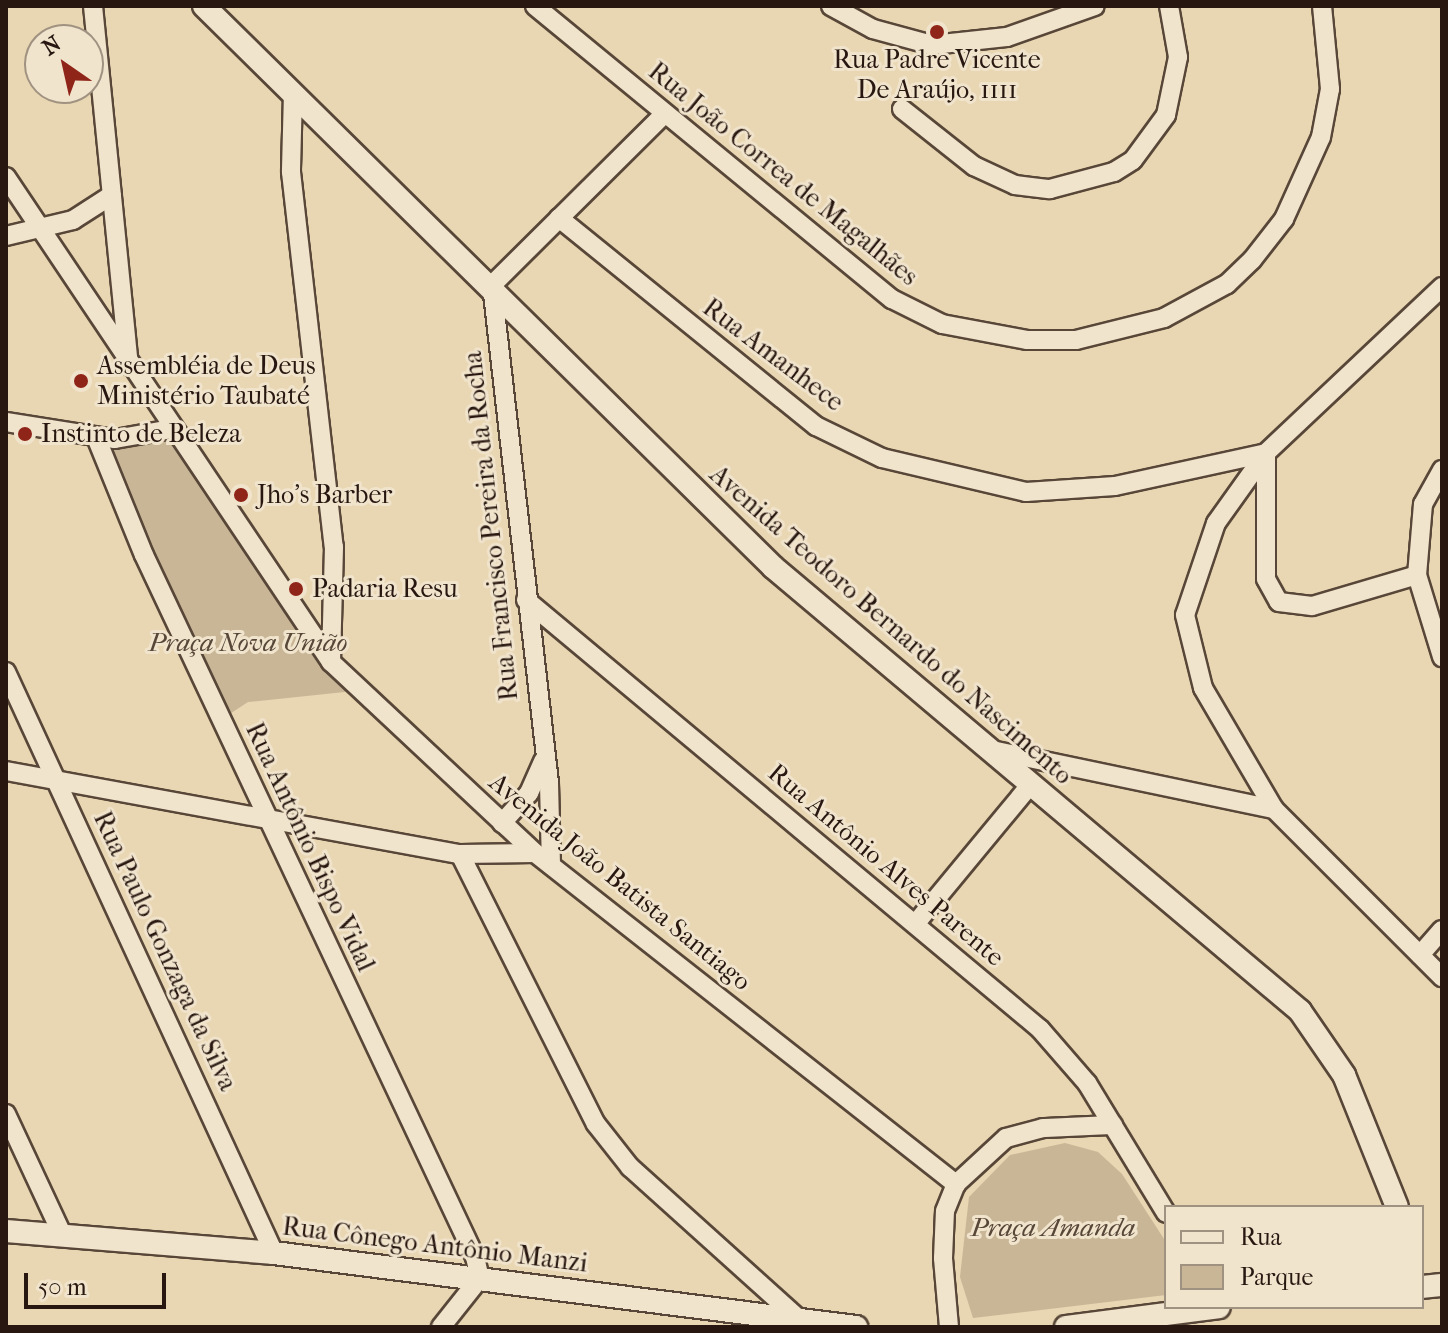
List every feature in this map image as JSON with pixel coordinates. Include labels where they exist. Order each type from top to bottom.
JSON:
[{"type":"street","points":[[93,6],[130,367]]},
{"type":"street","name":"Avenida Teodoro Bernardo do Nascimento","points":[[204,6],[492,285],[711,508],[1300,1011],[1344,1075],[1396,1205]]},
{"type":"street","name":"Rua João Correa de Magalhães","points":[[535,6],[892,299],[985,335],[1076,340],[1196,303],[1244,268],[1284,219],[1323,125],[1329,59],[1322,6]]},
{"type":"street","points":[[831,6],[873,29],[932,45],[1007,37],[1089,7]]},
{"type":"street","points":[[902,109],[974,166],[1015,185],[1050,189],[1114,172],[1133,160],[1166,115],[1178,57],[1169,6]]},
{"type":"street","points":[[293,93],[291,172],[334,547],[331,662]]},
{"type":"street","points":[[492,285],[664,114]]},
{"type":"street","name":"Avenida João Batista Santiago","points":[[6,177],[130,367],[331,662],[535,853],[956,1184]]},
{"type":"street","points":[[6,236],[40,231],[112,195]]},
{"type":"street","name":"Rua Amanhece","points":[[559,218],[816,426],[882,458],[1026,492],[1115,486],[1266,453]]},
{"type":"street","name":"Rua Francisco Pereira da Rocha","points":[[492,285],[543,761],[551,865]]},
{"type":"street","points":[[1442,287],[1266,453],[1216,523],[1185,615],[1203,688],[1274,809],[1442,977]]},
{"type":"street","points":[[6,422],[96,437],[172,429]]},
{"type":"street","name":"Rua Antônio Bispo Vidal","points":[[96,437],[131,527],[272,818],[480,1278]]},
{"type":"street","points":[[1266,453],[1266,579],[1279,602],[1312,606],[1417,575]]},
{"type":"street","points":[[1442,470],[1423,504],[1417,575],[1442,657]]},
{"type":"street","name":"Rua Antônio Alves Parente","points":[[526,600],[916,923],[1064,1053],[1113,1125],[1164,1210]]},
{"type":"street","name":"Rua Paulo Gonzaga da Silva","points":[[6,672],[274,1253]]},
{"type":"street","points":[[991,750],[1274,809]]},
{"type":"street","points":[[502,823],[529,793],[543,761]]},
{"type":"street","points":[[6,771],[460,854],[535,853]]},
{"type":"street","points":[[916,923],[1031,784]]},
{"type":"street","points":[[460,854],[596,1124],[630,1167],[800,1320]]},
{"type":"street","points":[[1420,955],[1442,930]]},
{"type":"street","points":[[6,1114],[63,1236]]},
{"type":"street","points":[[949,1327],[943,1242],[956,1184],[1006,1138],[1043,1128],[1113,1125]]},
{"type":"street","name":"Rua Cônego Antônio Manzi","points":[[6,1231],[274,1253],[856,1327]]},
{"type":"street","points":[[441,1327],[480,1278]]},
{"type":"street","points":[[1066,1327],[1147,1322],[1209,1309]]},
{"type":"green space","name":"Praça Nova União","points":[[172,434],[354,691],[248,702],[222,719],[97,438],[131,445]]},
{"type":"green space","name":"Praça Amanda","points":[[1065,1143],[1098,1152],[1122,1174],[1164,1239],[1164,1295],[973,1318],[960,1277],[969,1197],[1010,1155]]},
{"type":"place","name":"Rua Padre Vicente De Araújo, 1111","points":[[937,32]]},
{"type":"place","name":"Assembléia de Deus Ministério Taubaté","points":[[81,381]]},
{"type":"place","name":"Instinto de Beleza","points":[[25,434]]},
{"type":"place","name":"Jho's Barber","points":[[241,495]]},
{"type":"place","name":"Padaria Resu","points":[[296,589]]}]
